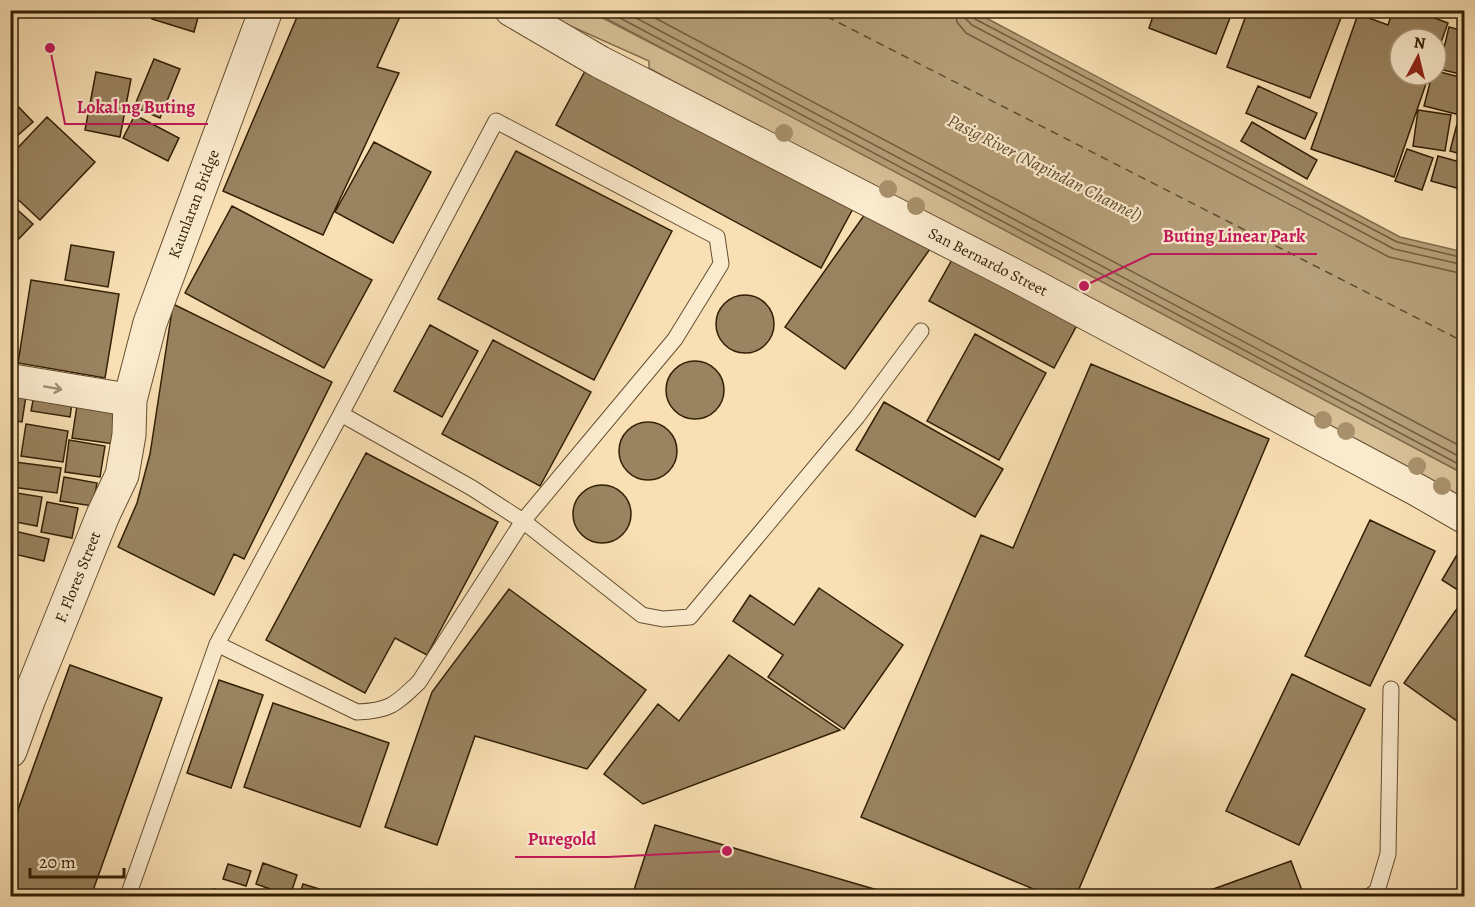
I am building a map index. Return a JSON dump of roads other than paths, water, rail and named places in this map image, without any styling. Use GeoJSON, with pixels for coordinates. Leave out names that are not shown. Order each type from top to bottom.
{"type":"FeatureCollection","features":[{"type":"Feature","properties":{"kind":"street","name":"Kaunlaran Bridge"},"geometry":{"type":"LineString","coordinates":[[130,400],[150,323],[266,10]]}},
{"type":"Feature","properties":{"kind":"street","name":"San Bernardo Street"},"geometry":{"type":"LineString","coordinates":[[511,10],[600,62],[1014,275],[1419,491],[1464,518]]}},
{"type":"Feature","properties":{"kind":"street"},"geometry":{"type":"LineString","coordinates":[[10,380],[130,400]]}},
{"type":"Feature","properties":{"kind":"street","name":"F. Flores Street"},"geometry":{"type":"LineString","coordinates":[[10,751],[19,698],[122,475],[129,435],[130,400]]}},
{"type":"Feature","properties":{"kind":"lane"},"geometry":{"type":"LineString","coordinates":[[128,897],[217,644],[496,121],[717,237],[721,264],[675,339],[523,521],[419,682],[399,702],[379,711],[357,712],[217,644]]}},
{"type":"Feature","properties":{"kind":"lane"},"geometry":{"type":"LineString","coordinates":[[341,414],[472,488],[523,521],[642,615],[663,619],[690,617],[856,417],[921,330]]}},
{"type":"Feature","properties":{"kind":"lane"},"geometry":{"type":"LineString","coordinates":[[1370,897],[1377,891],[1388,854],[1391,688]]}},
{"type":"Feature","properties":{"kind":"water","name":"Pasig River (Napindan Channel)"},"geometry":{"type":"Polygon","coordinates":[[[592,11],[973,11],[1400,237],[1464,252],[1464,474],[592,11]]]}},
{"type":"Feature","properties":{"kind":"place","name":"Lokal ng Buting"},"geometry":{"type":"Point","coordinates":[50,48]}},
{"type":"Feature","properties":{"kind":"place","name":"Buting Linear Park"},"geometry":{"type":"Point","coordinates":[1084,286]}},
{"type":"Feature","properties":{"kind":"place","name":"Puregold"},"geometry":{"type":"Point","coordinates":[727,851]}}]}
